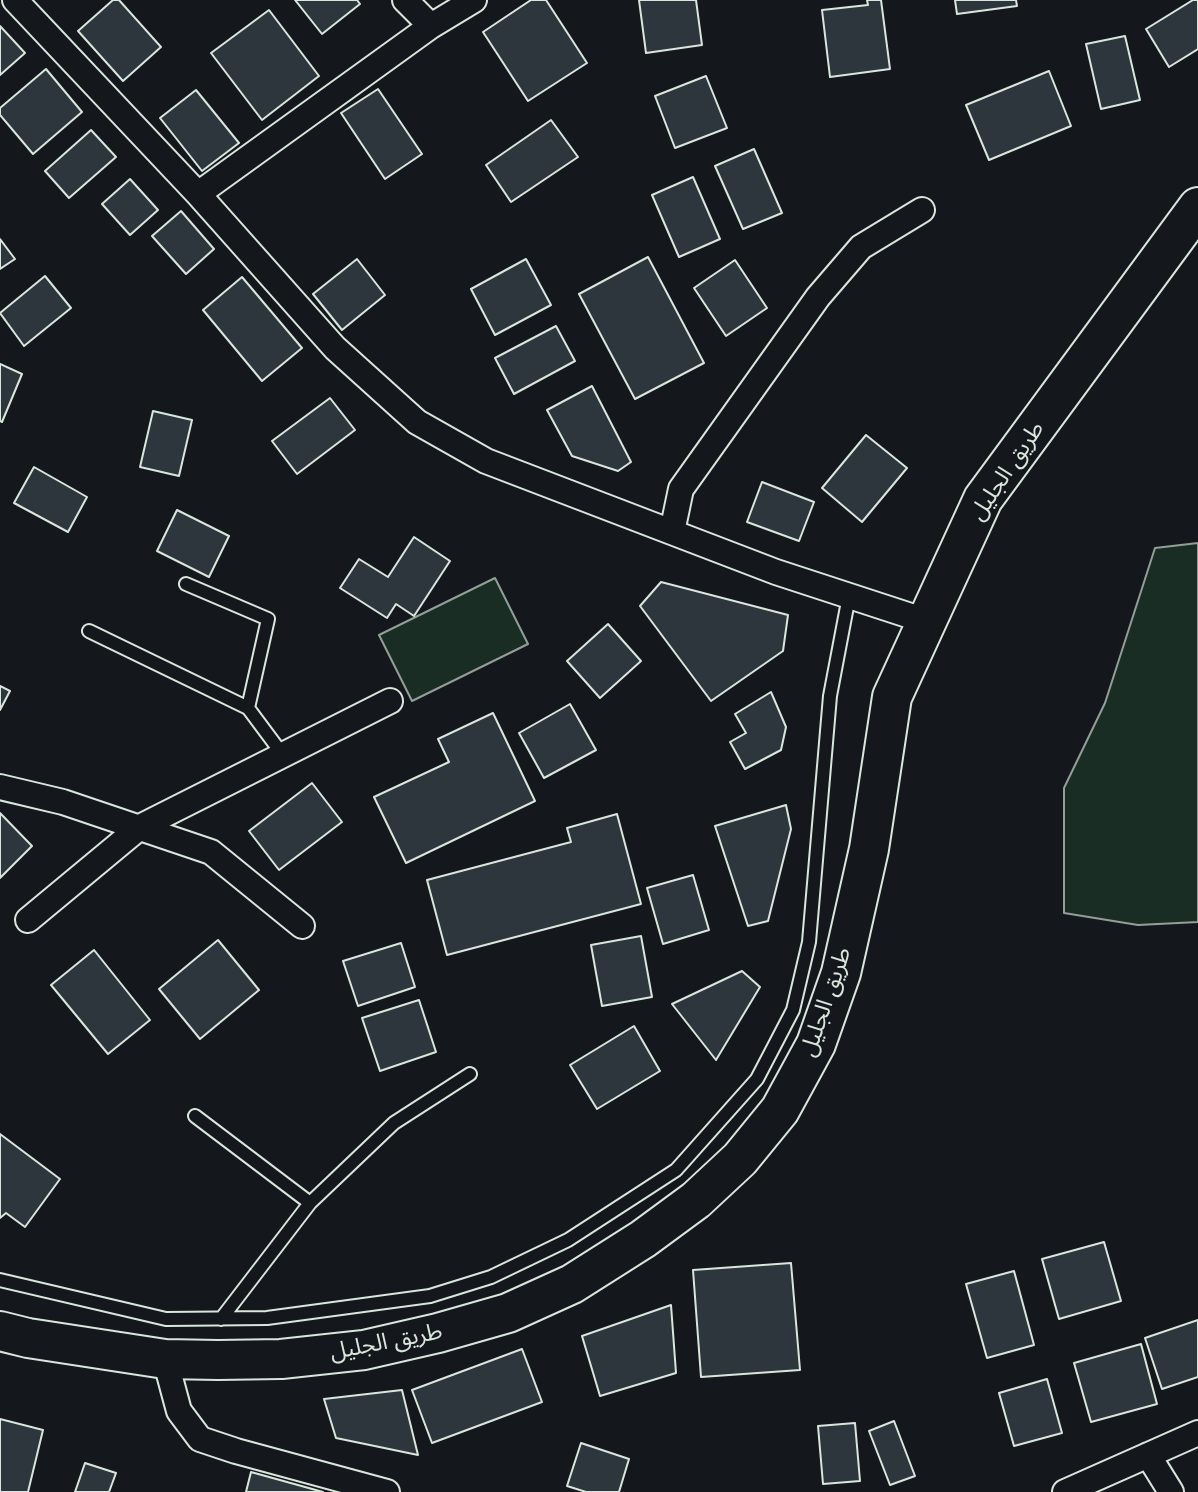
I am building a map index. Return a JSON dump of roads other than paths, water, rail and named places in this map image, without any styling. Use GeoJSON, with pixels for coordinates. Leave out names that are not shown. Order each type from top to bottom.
{"type":"FeatureCollection","features":[{"type":"Feature","properties":{"kind":"main road","name":"طريق الجليل"},"geometry":{"type":"LineString","coordinates":[[0,1331],[28,1338],[165,1359],[281,1359],[364,1350],[438,1333],[508,1313],[572,1284],[643,1240],[696,1200],[740,1159],[780,1110],[810,1055],[841,973],[869,849],[892,697],[983,499],[1198,207]]}},
{"type":"Feature","properties":{"kind":"street"},"geometry":{"type":"LineString","coordinates":[[15,0],[198,194],[335,348],[417,422],[486,461],[776,572],[926,621]]}},
{"type":"Feature","properties":{"kind":"street"},"geometry":{"type":"LineString","coordinates":[[405,0],[431,26]]}},
{"type":"Feature","properties":{"kind":"street"},"geometry":{"type":"LineString","coordinates":[[198,194],[431,26],[474,0]]}},
{"type":"Feature","properties":{"kind":"street"},"geometry":{"type":"LineString","coordinates":[[672,532],[681,489],[818,297],[861,247],[922,210]]}},
{"type":"Feature","properties":{"kind":"street"},"geometry":{"type":"LineString","coordinates":[[28,920],[139,827],[390,701]]}},
{"type":"Feature","properties":{"kind":"street"},"geometry":{"type":"LineString","coordinates":[[0,787],[63,802],[211,852],[302,926]]}},
{"type":"Feature","properties":{"kind":"street"},"geometry":{"type":"LineString","coordinates":[[165,1359],[179,1412],[201,1438],[236,1451],[387,1492]]}},
{"type":"Feature","properties":{"kind":"street"},"geometry":{"type":"LineString","coordinates":[[1065,1492],[1198,1433]]}},
{"type":"Feature","properties":{"kind":"street"},"geometry":{"type":"LineString","coordinates":[[1148,1455],[1171,1492]]}},
{"type":"Feature","properties":{"kind":"lane"},"geometry":{"type":"LineString","coordinates":[[186,584],[268,620],[248,708]]}},
{"type":"Feature","properties":{"kind":"lane"},"geometry":{"type":"LineString","coordinates":[[0,1280],[166,1319],[267,1318],[430,1296],[491,1277],[568,1240],[676,1170],[757,1079],[793,1010],[808,942],[830,696],[849,596]]}},
{"type":"Feature","properties":{"kind":"lane"},"geometry":{"type":"LineString","coordinates":[[89,631],[248,708],[283,755]]}},
{"type":"Feature","properties":{"kind":"lane"},"geometry":{"type":"LineString","coordinates":[[221,1319],[310,1203],[394,1123],[470,1074]]}},
{"type":"Feature","properties":{"kind":"lane"},"geometry":{"type":"LineString","coordinates":[[195,1116],[310,1203]]}}]}
